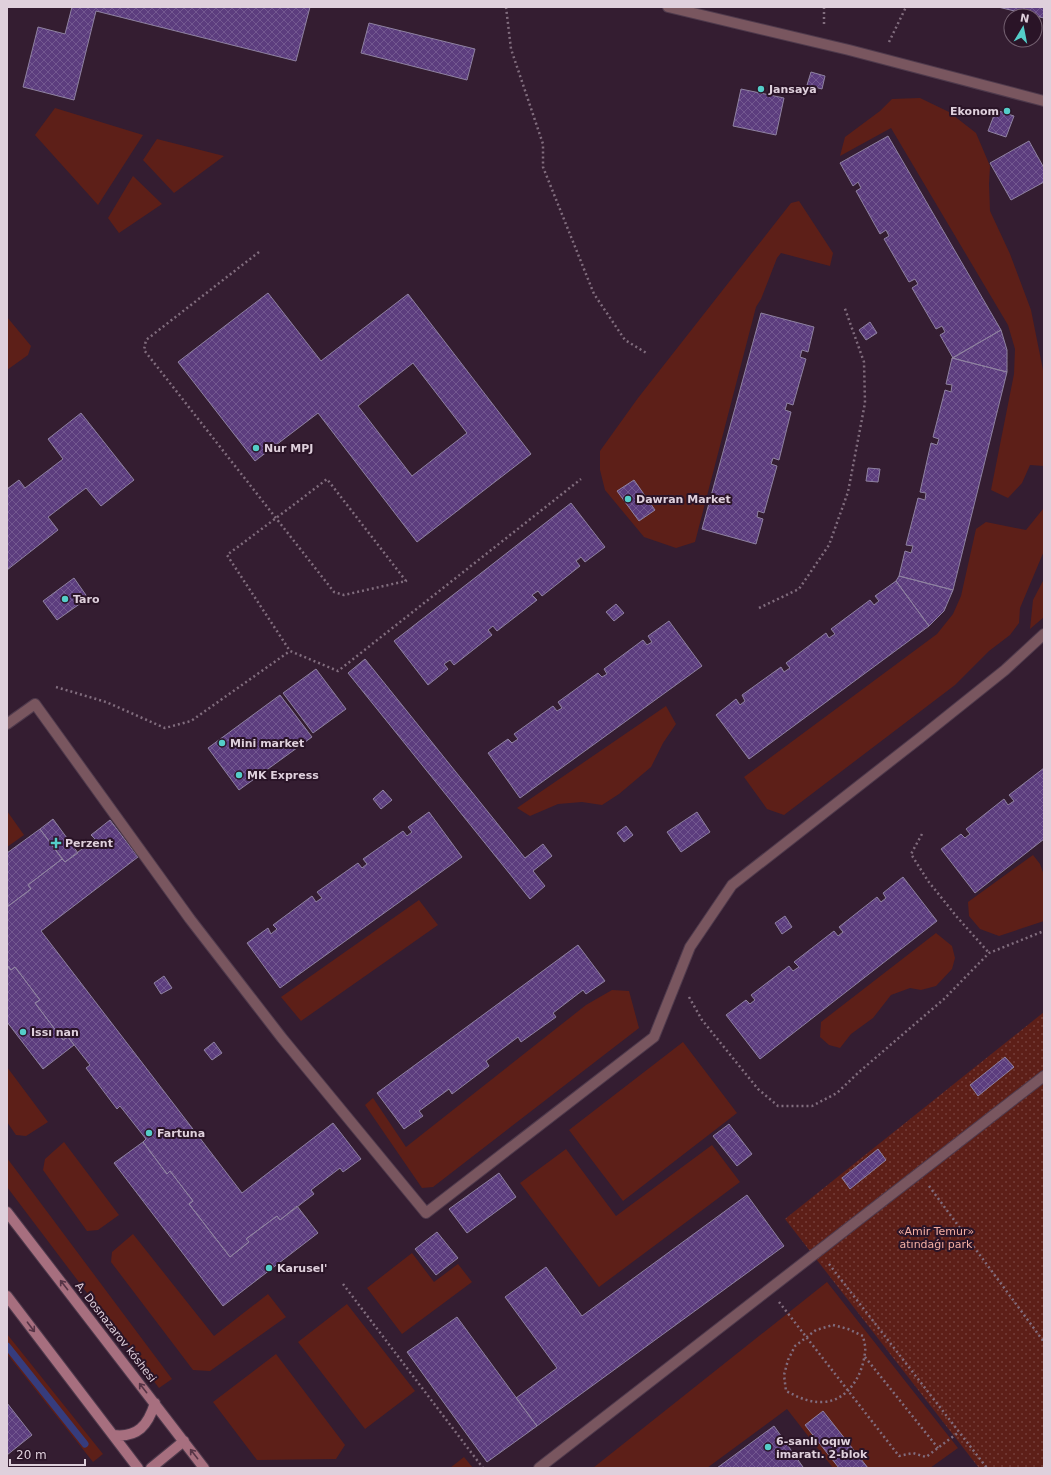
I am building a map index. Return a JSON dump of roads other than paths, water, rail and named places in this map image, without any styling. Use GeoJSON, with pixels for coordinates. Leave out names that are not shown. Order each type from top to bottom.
{"type":"FeatureCollection","features":[{"type":"Feature","properties":{"kind":"main road","name":"A. Dosnazarov kóshesi"},"geometry":{"type":"LineString","coordinates":[[7,1212],[204,1468]]}},
{"type":"Feature","properties":{"kind":"main road"},"geometry":{"type":"LineString","coordinates":[[7,1296],[138,1468]]}},
{"type":"Feature","properties":{"kind":"main road"},"geometry":{"type":"LineString","coordinates":[[113,1435],[124,1436],[136,1432],[145,1424],[155,1403]]}},
{"type":"Feature","properties":{"kind":"main road"},"geometry":{"type":"LineString","coordinates":[[151,1468],[184,1441]]}},
{"type":"Feature","properties":{"kind":"street"},"geometry":{"type":"LineString","coordinates":[[668,7],[880,58],[1044,101]]}},
{"type":"Feature","properties":{"kind":"street"},"geometry":{"type":"LineString","coordinates":[[7,724],[35,704],[194,924],[282,1038],[426,1213],[654,1037],[690,947],[732,885],[1005,670],[1044,634]]}},
{"type":"Feature","properties":{"kind":"street"},"geometry":{"type":"LineString","coordinates":[[539,1468],[1044,1076]]}},
{"type":"Feature","properties":{"kind":"waterway"},"geometry":{"type":"LineString","coordinates":[[7,1346],[85,1444]]}},
{"type":"Feature","properties":{"kind":"place","name":"Jansaya"},"geometry":{"type":"Point","coordinates":[761,89]}},
{"type":"Feature","properties":{"kind":"place","name":"Ekonom"},"geometry":{"type":"Point","coordinates":[1007,111]}},
{"type":"Feature","properties":{"kind":"place","name":"Nur MPJ"},"geometry":{"type":"Point","coordinates":[256,448]}},
{"type":"Feature","properties":{"kind":"place","name":"Dawran Market"},"geometry":{"type":"Point","coordinates":[628,499]}},
{"type":"Feature","properties":{"kind":"place","name":"Taro"},"geometry":{"type":"Point","coordinates":[65,599]}},
{"type":"Feature","properties":{"kind":"place","name":"Mini market"},"geometry":{"type":"Point","coordinates":[222,743]}},
{"type":"Feature","properties":{"kind":"place","name":"MK Express"},"geometry":{"type":"Point","coordinates":[239,775]}},
{"type":"Feature","properties":{"kind":"place","name":"Perzent"},"geometry":{"type":"Point","coordinates":[56,843]}},
{"type":"Feature","properties":{"kind":"place","name":"Issı nan"},"geometry":{"type":"Point","coordinates":[23,1032]}},
{"type":"Feature","properties":{"kind":"place","name":"Fartuna"},"geometry":{"type":"Point","coordinates":[149,1133]}},
{"type":"Feature","properties":{"kind":"place","name":"Karusel'"},"geometry":{"type":"Point","coordinates":[269,1268]}},
{"type":"Feature","properties":{"kind":"place","name":"6-sanlı oqıw imaratı. 2-blok"},"geometry":{"type":"Point","coordinates":[768,1447]}},
{"type":"Feature","properties":{"kind":"park label","name":"«Amir Temur» atındaǵı park"},"geometry":{"type":"Point","coordinates":[936,1237]}}]}
